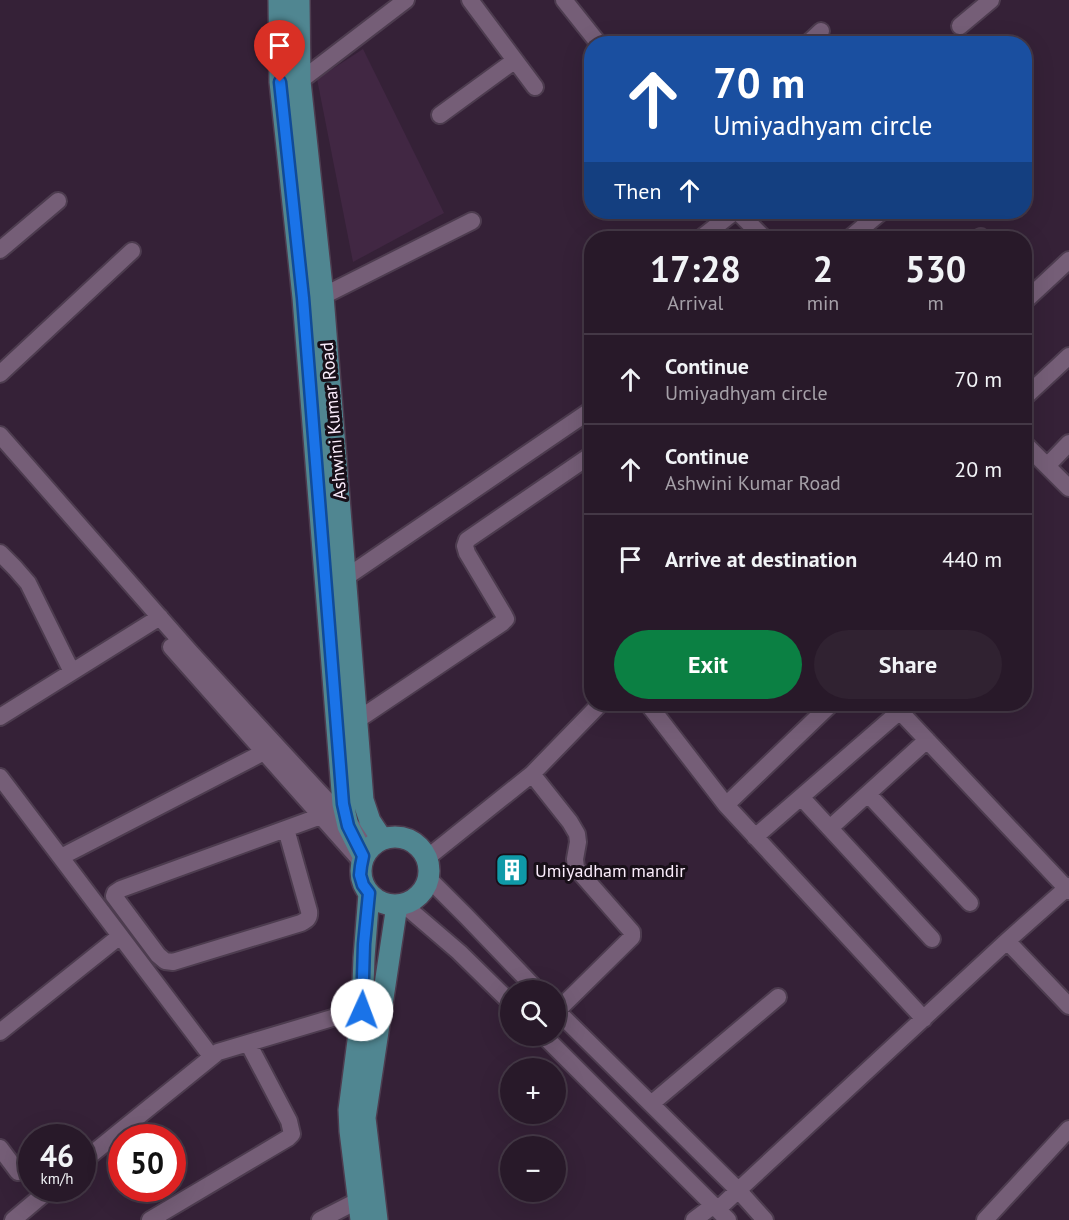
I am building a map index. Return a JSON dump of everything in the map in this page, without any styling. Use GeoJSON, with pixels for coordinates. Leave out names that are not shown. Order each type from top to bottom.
{"type":"FeatureCollection","features":[{"type":"Feature","properties":{"kind":"main road","name":"Ashwini Kumar Road"},"geometry":{"type":"LineString","coordinates":[[279,0],[280,82],[303,298],[342,792],[347,822],[370,851]]}},
{"type":"Feature","properties":{"kind":"main road","name":"Ashwini Kumar Road"},"geometry":{"type":"LineString","coordinates":[[299,0],[300,81],[323,296],[356,720],[363,800],[370,820],[370,851]]}},
{"type":"Feature","properties":{"kind":"main road"},"geometry":{"type":"LineString","coordinates":[[393,836],[403,837],[422,849],[427,868],[425,887],[419,895],[400,904],[384,903],[369,893],[360,875],[370,851],[393,836]]}},
{"type":"Feature","properties":{"kind":"main road"},"geometry":{"type":"LineString","coordinates":[[369,893],[365,939],[372,1008],[365,1118],[377,1220]]}},
{"type":"Feature","properties":{"kind":"main road"},"geometry":{"type":"LineString","coordinates":[[360,1210],[349,1110],[372,1008],[400,904]]}},
{"type":"Feature","properties":{"kind":"street"},"geometry":{"type":"LineString","coordinates":[[300,81],[406,0]]}},
{"type":"Feature","properties":{"kind":"street"},"geometry":{"type":"LineString","coordinates":[[470,0],[535,87]]}},
{"type":"Feature","properties":{"kind":"street"},"geometry":{"type":"LineString","coordinates":[[564,0],[592,36]]}},
{"type":"Feature","properties":{"kind":"street"},"geometry":{"type":"LineString","coordinates":[[960,26],[991,0]]}},
{"type":"Feature","properties":{"kind":"street"},"geometry":{"type":"LineString","coordinates":[[816,36],[820,32]]}},
{"type":"Feature","properties":{"kind":"street"},"geometry":{"type":"LineString","coordinates":[[440,115],[514,61]]}},
{"type":"Feature","properties":{"kind":"street"},"geometry":{"type":"LineString","coordinates":[[0,250],[58,201]]}},
{"type":"Feature","properties":{"kind":"street"},"geometry":{"type":"LineString","coordinates":[[710,231],[727,219]]}},
{"type":"Feature","properties":{"kind":"street"},"geometry":{"type":"LineString","coordinates":[[744,219],[756,231]]}},
{"type":"Feature","properties":{"kind":"street"},"geometry":{"type":"LineString","coordinates":[[323,296],[472,221]]}},
{"type":"Feature","properties":{"kind":"street"},"geometry":{"type":"LineString","coordinates":[[0,374],[132,251]]}},
{"type":"Feature","properties":{"kind":"street"},"geometry":{"type":"LineString","coordinates":[[1032,295],[1069,260]]}},
{"type":"Feature","properties":{"kind":"street"},"geometry":{"type":"LineString","coordinates":[[1032,391],[1069,356]]}},
{"type":"Feature","properties":{"kind":"street"},"geometry":{"type":"LineString","coordinates":[[345,578],[584,415]]}},
{"type":"Feature","properties":{"kind":"street"},"geometry":{"type":"LineString","coordinates":[[0,435],[264,752],[321,816],[370,851]]}},
{"type":"Feature","properties":{"kind":"street"},"geometry":{"type":"LineString","coordinates":[[1047,466],[1069,443]]}},
{"type":"Feature","properties":{"kind":"street"},"geometry":{"type":"LineString","coordinates":[[1032,451],[1069,488]]}},
{"type":"Feature","properties":{"kind":"street"},"geometry":{"type":"LineString","coordinates":[[0,452],[155,620],[200,663],[347,822]]}},
{"type":"Feature","properties":{"kind":"street"},"geometry":{"type":"LineString","coordinates":[[356,720],[502,624],[506,619],[467,553],[465,546],[467,540],[584,460]]}},
{"type":"Feature","properties":{"kind":"street"},"geometry":{"type":"LineString","coordinates":[[0,553],[28,583],[72,672]]}},
{"type":"Feature","properties":{"kind":"street"},"geometry":{"type":"LineString","coordinates":[[0,717],[155,620]]}},
{"type":"Feature","properties":{"kind":"street"},"geometry":{"type":"LineString","coordinates":[[527,980],[466,916],[427,868],[532,774],[593,711]]}},
{"type":"Feature","properties":{"kind":"street"},"geometry":{"type":"LineString","coordinates":[[653,711],[726,805],[924,1019]]}},
{"type":"Feature","properties":{"kind":"street"},"geometry":{"type":"LineString","coordinates":[[726,805],[824,711]]}},
{"type":"Feature","properties":{"kind":"street"},"geometry":{"type":"LineString","coordinates":[[755,837],[892,711]]}},
{"type":"Feature","properties":{"kind":"street"},"geometry":{"type":"LineString","coordinates":[[694,1220],[720,1211],[1007,941],[1068,889],[900,711]]}},
{"type":"Feature","properties":{"kind":"street"},"geometry":{"type":"LineString","coordinates":[[830,828],[927,740]]}},
{"type":"Feature","properties":{"kind":"street"},"geometry":{"type":"LineString","coordinates":[[61,857],[264,752]]}},
{"type":"Feature","properties":{"kind":"street"},"geometry":{"type":"LineString","coordinates":[[532,774],[577,834],[576,868],[632,932],[632,937],[566,1000]]}},
{"type":"Feature","properties":{"kind":"street"},"geometry":{"type":"LineString","coordinates":[[0,777],[211,1056]]}},
{"type":"Feature","properties":{"kind":"street"},"geometry":{"type":"LineString","coordinates":[[868,794],[970,903]]}},
{"type":"Feature","properties":{"kind":"street"},"geometry":{"type":"LineString","coordinates":[[801,797],[932,939]]}},
{"type":"Feature","properties":{"kind":"street"},"geometry":{"type":"LineString","coordinates":[[286,829],[309,910],[310,915],[307,920],[172,962],[158,955],[114,896],[121,889],[321,816]]}},
{"type":"Feature","properties":{"kind":"street"},"geometry":{"type":"LineString","coordinates":[[400,904],[459,952],[500,992]]}},
{"type":"Feature","properties":{"kind":"street"},"geometry":{"type":"LineString","coordinates":[[0,1032],[120,936]]}},
{"type":"Feature","properties":{"kind":"street"},"geometry":{"type":"LineString","coordinates":[[1007,941],[1069,1006]]}},
{"type":"Feature","properties":{"kind":"street"},"geometry":{"type":"LineString","coordinates":[[651,1104],[778,997]]}},
{"type":"Feature","properties":{"kind":"street"},"geometry":{"type":"LineString","coordinates":[[96,1150],[218,1052],[372,1008]]}},
{"type":"Feature","properties":{"kind":"street"},"geometry":{"type":"LineString","coordinates":[[566,1020],[739,1191],[765,1220]]}},
{"type":"Feature","properties":{"kind":"street"},"geometry":{"type":"LineString","coordinates":[[150,1220],[292,1134],[289,1121],[248,1042]]}},
{"type":"Feature","properties":{"kind":"street"},"geometry":{"type":"LineString","coordinates":[[554,1046],[720,1211]]}},
{"type":"Feature","properties":{"kind":"street"},"geometry":{"type":"LineString","coordinates":[[985,1220],[1069,1129]]}},
{"type":"Feature","properties":{"kind":"street"},"geometry":{"type":"LineString","coordinates":[[0,1148],[18,1172]]}},
{"type":"Feature","properties":{"kind":"street"},"geometry":{"type":"LineString","coordinates":[[15,1219],[35,1202]]}},
{"type":"Feature","properties":{"kind":"street"},"geometry":{"type":"LineString","coordinates":[[320,1220],[360,1210]]}},
{"type":"Feature","properties":{"kind":"shaded area"},"geometry":{"type":"Polygon","coordinates":[[[363,49],[444,213],[353,262],[317,79],[363,49]]]}},
{"type":"Feature","properties":{"kind":"place","name":"Umiyadham mandir"},"geometry":{"type":"Point","coordinates":[512,870]}},
{"type":"Feature","properties":{"kind":"route"},"geometry":{"type":"LineString","coordinates":[[280,82],[303,298],[343,804],[348,826],[363,856],[360,875],[369,893],[364,944],[362,1010]]}}]}
